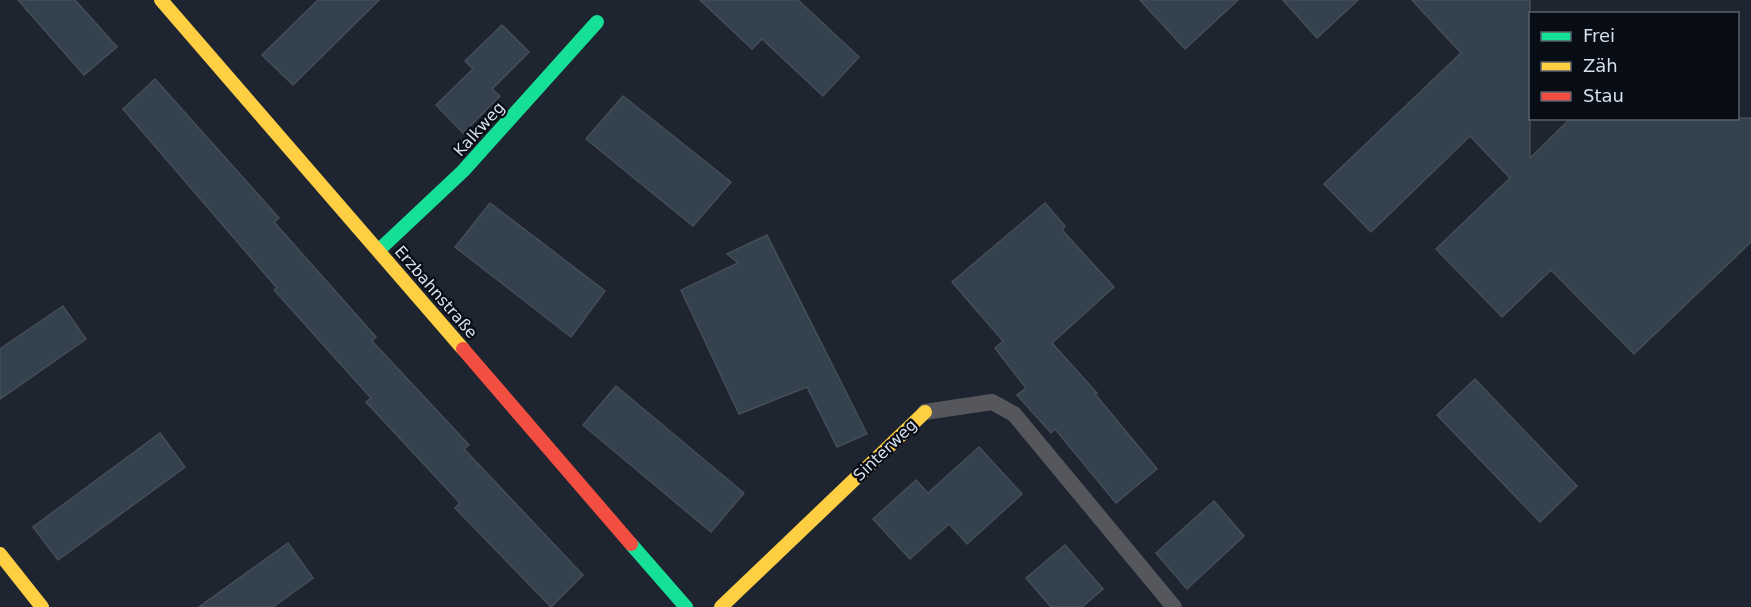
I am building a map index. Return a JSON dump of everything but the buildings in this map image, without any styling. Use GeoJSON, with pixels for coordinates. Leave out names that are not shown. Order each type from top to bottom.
{"type":"FeatureCollection","features":[{"type":"Feature","properties":{"kind":"street","name":"Erzbahnstraße"},"geometry":{"type":"LineString","coordinates":[[161,0],[686,607]]}},
{"type":"Feature","properties":{"kind":"street","name":"Kalkweg"},"geometry":{"type":"LineString","coordinates":[[379,250],[463,171],[597,22]]}},
{"type":"Feature","properties":{"kind":"street","name":"Sinterweg"},"geometry":{"type":"LineString","coordinates":[[721,607],[924,412]]}},
{"type":"Feature","properties":{"kind":"street"},"geometry":{"type":"LineString","coordinates":[[0,554],[42,607]]}},
{"type":"Feature","properties":{"kind":"lane","name":"Sinterweg"},"geometry":{"type":"LineString","coordinates":[[924,412],[992,402],[1014,414],[1174,607]]}},
{"type":"Feature","properties":{"kind":"traffic: fast"},"geometry":{"type":"LineString","coordinates":[[379,250],[463,171],[597,22]]}},
{"type":"Feature","properties":{"kind":"traffic: fast"},"geometry":{"type":"LineString","coordinates":[[631,544],[686,607]]}},
{"type":"Feature","properties":{"kind":"traffic: slow"},"geometry":{"type":"LineString","coordinates":[[161,0],[463,349]]}},
{"type":"Feature","properties":{"kind":"traffic: slow"},"geometry":{"type":"LineString","coordinates":[[721,607],[925,412]]}},
{"type":"Feature","properties":{"kind":"traffic: slow"},"geometry":{"type":"LineString","coordinates":[[0,554],[42,607]]}},
{"type":"Feature","properties":{"kind":"traffic: jam"},"geometry":{"type":"LineString","coordinates":[[463,349],[631,544]]}}]}
